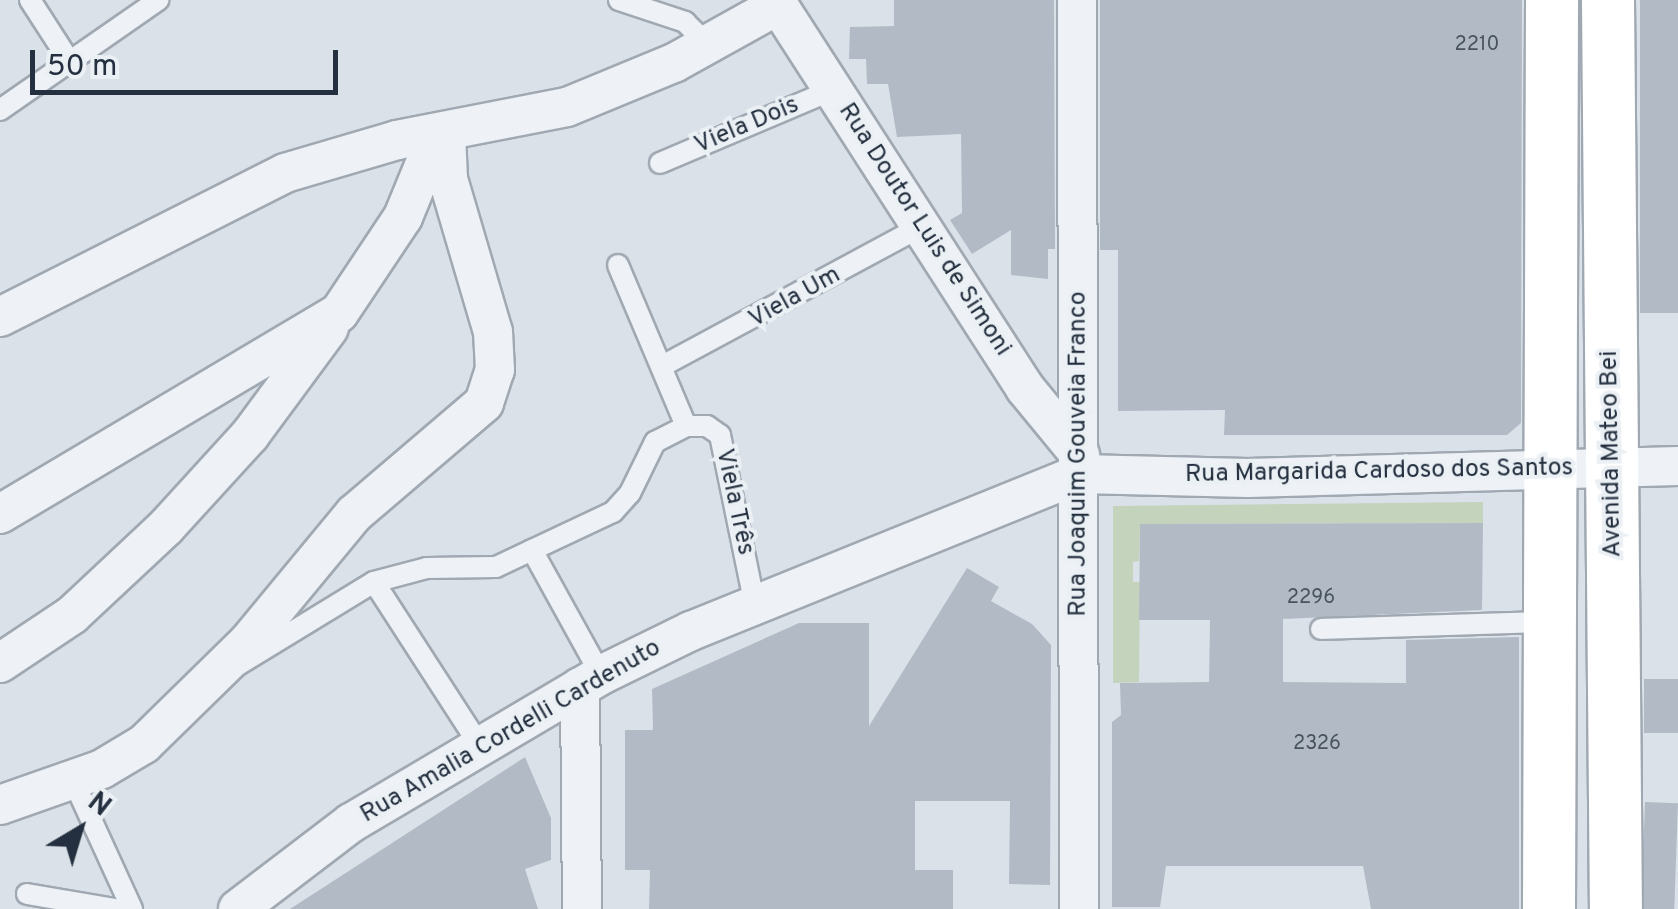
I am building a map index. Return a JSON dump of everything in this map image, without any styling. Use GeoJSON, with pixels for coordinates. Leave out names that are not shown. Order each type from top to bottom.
{"type":"FeatureCollection","features":[{"type":"Feature","properties":{"kind":"main road"},"geometry":{"type":"LineString","coordinates":[[1549,909],[1552,0]]}},
{"type":"Feature","properties":{"kind":"main road","name":"Avenida Mateo Bei"},"geometry":{"type":"LineString","coordinates":[[1608,0],[1616,909]]}},
{"type":"Feature","properties":{"kind":"street","name":"Rua Joaquim Gouveia Franco"},"geometry":{"type":"LineString","coordinates":[[1077,0],[1079,909]]}},
{"type":"Feature","properties":{"kind":"street"},"geometry":{"type":"LineString","coordinates":[[0,317],[84,269],[285,173],[441,133],[567,107],[708,46],[777,2]]}},
{"type":"Feature","properties":{"kind":"street","name":"Rua Doutor Luis de Simoni"},"geometry":{"type":"LineString","coordinates":[[777,2],[924,225],[1025,388],[1080,465]]}},
{"type":"Feature","properties":{"kind":"street"},"geometry":{"type":"LineString","coordinates":[[0,662],[72,615],[166,528],[250,434],[339,314],[403,216],[441,133]]}},
{"type":"Feature","properties":{"kind":"street"},"geometry":{"type":"LineString","coordinates":[[0,805],[74,780],[144,744],[222,672],[354,514],[488,396],[495,370],[494,332],[448,179],[441,133]]}},
{"type":"Feature","properties":{"kind":"street"},"geometry":{"type":"LineString","coordinates":[[0,514],[339,314]]}},
{"type":"Feature","properties":{"kind":"street","name":"Rua Margarida Cardoso dos Santos"},"geometry":{"type":"LineString","coordinates":[[1080,465],[1248,478],[1678,466]]}},
{"type":"Feature","properties":{"kind":"street","name":"Rua Amalia Cordelli Cardenuto"},"geometry":{"type":"LineString","coordinates":[[238,909],[351,823],[591,681],[1080,465]]}},
{"type":"Feature","properties":{"kind":"street"},"geometry":{"type":"LineString","coordinates":[[582,909],[591,681]]}},
{"type":"Feature","properties":{"kind":"lane"},"geometry":{"type":"LineString","coordinates":[[30,0],[70,62]]}},
{"type":"Feature","properties":{"kind":"lane"},"geometry":{"type":"LineString","coordinates":[[0,110],[158,0]]}},
{"type":"Feature","properties":{"kind":"lane"},"geometry":{"type":"LineString","coordinates":[[618,0],[684,22],[708,46]]}},
{"type":"Feature","properties":{"kind":"lane","name":"Viela Dois"},"geometry":{"type":"LineString","coordinates":[[660,163],[834,89]]}},
{"type":"Feature","properties":{"kind":"lane","name":"Viela Um"},"geometry":{"type":"LineString","coordinates":[[664,364],[924,225]]}},
{"type":"Feature","properties":{"kind":"lane","name":"Viela Três"},"geometry":{"type":"LineString","coordinates":[[618,265],[664,364],[686,426]]}},
{"type":"Feature","properties":{"kind":"lane","name":"Viela Três"},"geometry":{"type":"LineString","coordinates":[[532,550],[613,512],[630,492],[655,442],[686,426],[707,426],[720,436],[755,606]]}},
{"type":"Feature","properties":{"kind":"lane"},"geometry":{"type":"LineString","coordinates":[[222,672],[276,648],[374,582],[427,568],[496,568],[532,550],[591,681]]}},
{"type":"Feature","properties":{"kind":"lane"},"geometry":{"type":"LineString","coordinates":[[374,582],[480,746]]}},
{"type":"Feature","properties":{"kind":"lane"},"geometry":{"type":"LineString","coordinates":[[1322,629],[1551,622]]}},
{"type":"Feature","properties":{"kind":"lane"},"geometry":{"type":"LineString","coordinates":[[74,780],[132,909]]}},
{"type":"Feature","properties":{"kind":"lane"},"geometry":{"type":"LineString","coordinates":[[27,894],[114,909]]}},
{"type":"Feature","properties":{"kind":"green space"},"geometry":{"type":"Polygon","coordinates":[[[1483,502],[1483,523],[1140,524],[1139,561],[1133,562],[1133,582],[1140,582],[1139,682],[1113,683],[1113,506],[1483,502]]]}},
{"type":"Feature","properties":{"kind":"building"},"geometry":{"type":"Polygon","coordinates":[[[894,0],[1054,0],[1055,249],[1048,249],[1048,279],[1011,275],[1011,230],[972,254],[950,220],[962,213],[961,134],[897,137],[888,84],[867,84],[866,59],[849,59],[850,27],[894,26],[894,0]]]}},
{"type":"Feature","properties":{"kind":"building"},"geometry":{"type":"Polygon","coordinates":[[[1100,0],[1522,0],[1521,423],[1507,435],[1224,435],[1225,410],[1118,411],[1118,250],[1100,250],[1100,0]]]}},
{"type":"Feature","properties":{"kind":"building"},"geometry":{"type":"Polygon","coordinates":[[[1640,0],[1678,0],[1678,313],[1640,313],[1640,0]]]}},
{"type":"Feature","properties":{"kind":"building"},"geometry":{"type":"Polygon","coordinates":[[[1483,523],[1482,610],[1283,619],[1283,682],[1406,683],[1406,640],[1519,637],[1519,909],[1371,909],[1363,866],[1166,866],[1160,907],[1112,907],[1112,722],[1121,715],[1120,683],[1209,682],[1210,620],[1139,620],[1140,524],[1483,523]]]}},
{"type":"Feature","properties":{"kind":"building"},"geometry":{"type":"Polygon","coordinates":[[[967,568],[999,587],[991,601],[1032,624],[1051,645],[1050,885],[1009,884],[1010,801],[915,801],[915,870],[953,870],[953,909],[649,909],[650,870],[625,870],[625,730],[653,730],[652,689],[799,623],[869,623],[869,726],[967,568]]]}},
{"type":"Feature","properties":{"kind":"building"},"geometry":{"type":"Polygon","coordinates":[[[1644,679],[1678,679],[1678,733],[1644,733],[1644,679]]]}},
{"type":"Feature","properties":{"kind":"building"},"geometry":{"type":"Polygon","coordinates":[[[525,757],[551,818],[551,860],[525,869],[538,909],[290,909],[525,757]]]}},
{"type":"Feature","properties":{"kind":"building"},"geometry":{"type":"Polygon","coordinates":[[[1645,802],[1678,803],[1674,909],[1641,909],[1645,802]]]}}]}
